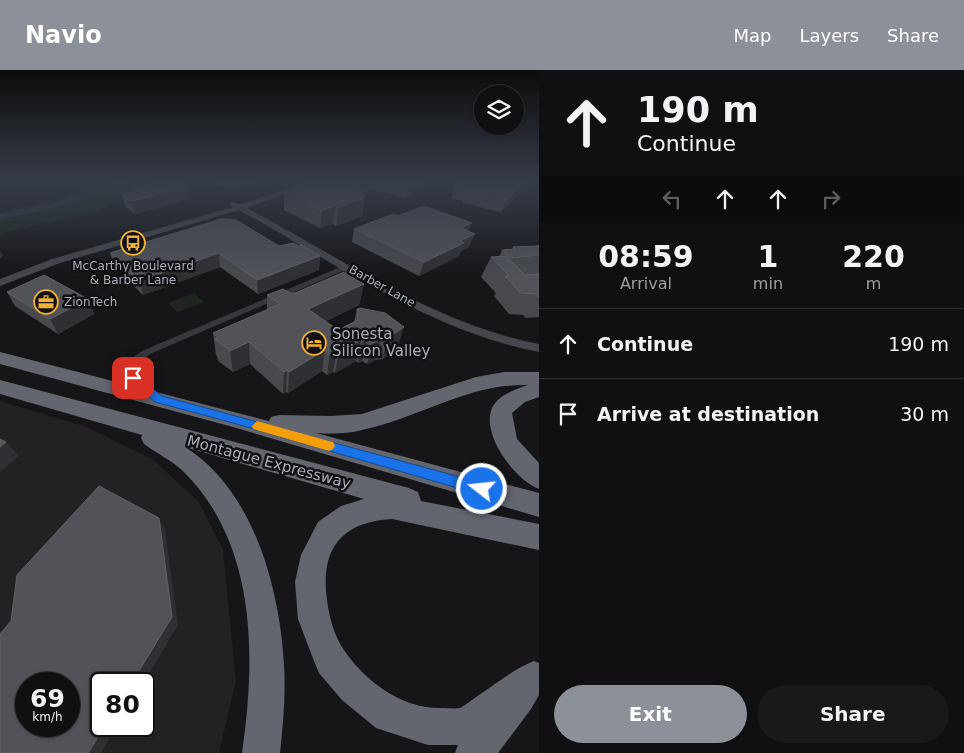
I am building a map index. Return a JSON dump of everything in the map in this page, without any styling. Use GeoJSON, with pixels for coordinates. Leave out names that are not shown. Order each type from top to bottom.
{"type":"FeatureCollection","features":[{"type":"Feature","properties":{"kind":"highway","name":"Montague Expressway"},"geometry":{"type":"LineString","coordinates":[[0,358],[233,419],[539,505]]}},
{"type":"Feature","properties":{"kind":"highway"},"geometry":{"type":"LineString","coordinates":[[233,419],[304,424],[361,422],[474,384],[495,380],[539,379]]}},
{"type":"Feature","properties":{"kind":"highway","name":"Montague Expressway"},"geometry":{"type":"LineString","coordinates":[[0,386],[80,410],[539,536]]}},
{"type":"Feature","properties":{"kind":"highway"},"geometry":{"type":"LineString","coordinates":[[539,390],[525,392],[511,399],[501,411],[501,420],[504,440],[517,459],[539,478]]}},
{"type":"Feature","properties":{"kind":"highway"},"geometry":{"type":"LineString","coordinates":[[80,410],[139,432],[167,445],[193,465],[217,491],[237,523],[252,562],[263,613],[268,676],[261,753]]}},
{"type":"Feature","properties":{"kind":"highway"},"geometry":{"type":"LineString","coordinates":[[536,675],[465,726],[428,727],[389,715],[354,688],[331,661],[314,619],[310,582],[315,555],[328,531],[350,515],[374,508],[392,507],[539,536]]}},
{"type":"Feature","properties":{"kind":"highway"},"geometry":{"type":"LineString","coordinates":[[474,753],[536,675]]}},
{"type":"Feature","properties":{"kind":"main road"},"geometry":{"type":"LineString","coordinates":[[0,283],[59,260],[219,213]]}},
{"type":"Feature","properties":{"kind":"main road"},"geometry":{"type":"LineString","coordinates":[[214,215],[232,213]]}},
{"type":"Feature","properties":{"kind":"main road"},"geometry":{"type":"LineString","coordinates":[[245,213],[252,214]]}},
{"type":"Feature","properties":{"kind":"street"},"geometry":{"type":"LineString","coordinates":[[0,274],[67,250],[207,213]]}},
{"type":"Feature","properties":{"kind":"street","name":"Barber Lane"},"geometry":{"type":"LineString","coordinates":[[252,214],[458,326],[508,342],[539,348]]}},
{"type":"Feature","properties":{"kind":"street"},"geometry":{"type":"LineString","coordinates":[[159,400],[133,378],[129,369],[134,361],[147,352],[348,267]]}},
{"type":"Feature","properties":{"kind":"shaded area"},"geometry":{"type":"Polygon","coordinates":[[[0,213],[90,213],[90,213],[0,234],[0,213]]]}},
{"type":"Feature","properties":{"kind":"shaded area"},"geometry":{"type":"Polygon","coordinates":[[[194,293],[204,302],[178,312],[168,303],[194,293]]]}},
{"type":"Feature","properties":{"kind":"shaded area"},"geometry":{"type":"Polygon","coordinates":[[[0,401],[87,427],[152,459],[199,502],[223,550],[236,681],[219,753],[0,753],[0,401]]]}},
{"type":"Feature","properties":{"kind":"building"},"geometry":{"type":"Polygon","coordinates":[[[405,213],[443,213],[472,223],[461,228],[475,234],[460,241],[464,243],[424,262],[354,229],[393,214],[397,216],[405,213]]]}},
{"type":"Feature","properties":{"kind":"building"},"geometry":{"type":"Polygon","coordinates":[[[221,219],[236,220],[279,246],[293,243],[299,246],[302,245],[320,256],[257,280],[219,253],[139,281],[110,253],[221,219]]]}},
{"type":"Feature","properties":{"kind":"building"},"geometry":{"type":"Polygon","coordinates":[[[539,246],[539,255],[510,258],[502,250],[515,249],[513,247],[539,246]]]}},
{"type":"Feature","properties":{"kind":"building"},"geometry":{"type":"Polygon","coordinates":[[[506,256],[525,275],[539,274],[539,297],[536,294],[521,293],[505,276],[509,276],[491,257],[506,256]]]}},
{"type":"Feature","properties":{"kind":"building"},"geometry":{"type":"Polygon","coordinates":[[[344,272],[364,284],[308,309],[338,330],[358,320],[357,309],[360,308],[385,313],[404,327],[389,337],[381,338],[373,343],[367,339],[363,342],[361,340],[339,352],[337,350],[330,354],[325,350],[289,372],[287,370],[284,372],[249,342],[230,351],[215,339],[218,338],[213,333],[280,304],[267,295],[283,289],[290,293],[295,293],[344,272]]]}},
{"type":"Feature","properties":{"kind":"building"},"geometry":{"type":"Polygon","coordinates":[[[44,275],[88,299],[50,319],[7,292],[44,275]]]}},
{"type":"Feature","properties":{"kind":"building"},"geometry":{"type":"Polygon","coordinates":[[[0,439],[6,442],[0,447],[0,439]]]}},
{"type":"Feature","properties":{"kind":"building"},"geometry":{"type":"Polygon","coordinates":[[[99,486],[159,518],[172,617],[138,672],[90,672],[90,737],[98,737],[88,753],[0,753],[0,634],[11,621],[17,575],[99,486]]]}},
{"type":"Feature","properties":{"kind":"waterway"},"geometry":{"type":"LineString","coordinates":[[0,217],[18,213]]}},
{"type":"Feature","properties":{"kind":"slow traffic"},"geometry":{"type":"LineString","coordinates":[[257,426],[329,446]]}},
{"type":"Feature","properties":{"kind":"place","name":"McCarthy Boulevard & Barber Lane"},"geometry":{"type":"Point","coordinates":[133,243]}},
{"type":"Feature","properties":{"kind":"place","name":"ZionTech"},"geometry":{"type":"Point","coordinates":[46,302]}},
{"type":"Feature","properties":{"kind":"place","name":"Sonesta Silicon Valley"},"geometry":{"type":"Point","coordinates":[314,343]}},
{"type":"Feature","properties":{"kind":"route"},"geometry":{"type":"LineString","coordinates":[[133,378],[159,400],[482,489]]}}]}
